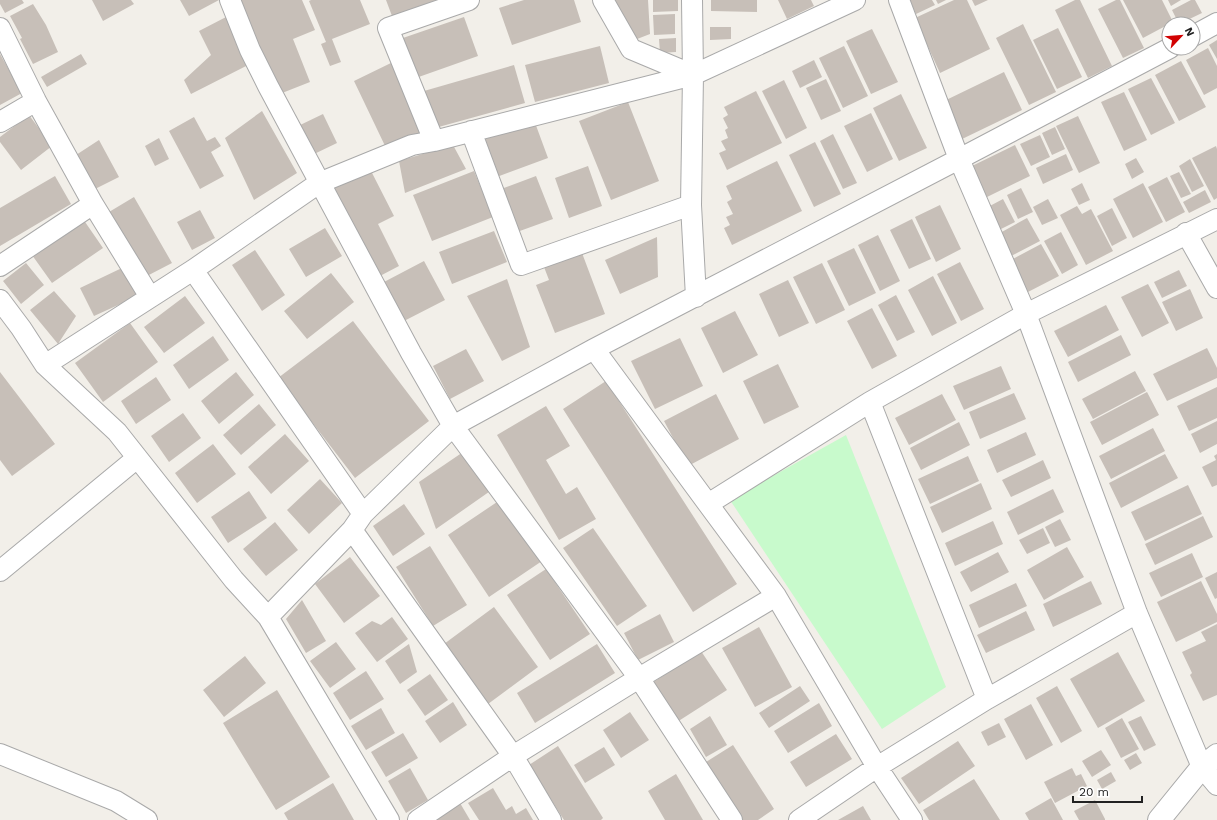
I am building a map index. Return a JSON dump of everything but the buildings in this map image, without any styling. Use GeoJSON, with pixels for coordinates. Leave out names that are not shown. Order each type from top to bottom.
{"type":"FeatureCollection","features":[{"type":"Feature","properties":{"kind":"street"},"geometry":{"type":"LineString","coordinates":[[230,0],[250,50],[268,86],[411,353],[453,426],[639,678],[732,820]]}},
{"type":"Feature","properties":{"kind":"street"},"geometry":{"type":"LineString","coordinates":[[434,141],[388,28],[469,0]]}},
{"type":"Feature","properties":{"kind":"street"},"geometry":{"type":"LineString","coordinates":[[603,0],[632,49],[693,75]]}},
{"type":"Feature","properties":{"kind":"street"},"geometry":{"type":"LineString","coordinates":[[692,0],[693,75],[691,205],[696,297]]}},
{"type":"Feature","properties":{"kind":"street"},"geometry":{"type":"LineString","coordinates":[[45,365],[193,270],[320,183],[412,145],[434,141],[693,75],[855,0]]}},
{"type":"Feature","properties":{"kind":"street"},"geometry":{"type":"LineString","coordinates":[[899,0],[960,159],[1026,314],[1137,613],[1209,761],[1217,785]]}},
{"type":"Feature","properties":{"kind":"street"},"geometry":{"type":"LineString","coordinates":[[1201,32],[1217,23]]}},
{"type":"Feature","properties":{"kind":"street"},"geometry":{"type":"LineString","coordinates":[[0,28],[36,101],[93,204],[150,297]]}},
{"type":"Feature","properties":{"kind":"street"},"geometry":{"type":"LineString","coordinates":[[268,617],[352,530],[363,514],[453,426],[594,349],[1161,53]]}},
{"type":"Feature","properties":{"kind":"street"},"geometry":{"type":"LineString","coordinates":[[0,122],[36,101]]}},
{"type":"Feature","properties":{"kind":"street"},"geometry":{"type":"LineString","coordinates":[[471,131],[521,265],[691,205]]}},
{"type":"Feature","properties":{"kind":"street"},"geometry":{"type":"LineString","coordinates":[[0,266],[93,204]]}},
{"type":"Feature","properties":{"kind":"street"},"geometry":{"type":"LineString","coordinates":[[708,504],[870,402],[1026,314],[1186,233],[1217,219]]}},
{"type":"Feature","properties":{"kind":"street"},"geometry":{"type":"LineString","coordinates":[[1186,233],[1217,288]]}},
{"type":"Feature","properties":{"kind":"street"},"geometry":{"type":"LineString","coordinates":[[193,270],[363,514]]}},
{"type":"Feature","properties":{"kind":"street"},"geometry":{"type":"LineString","coordinates":[[0,300],[21,328],[45,365],[117,432],[234,580],[268,617],[389,820]]}},
{"type":"Feature","properties":{"kind":"street"},"geometry":{"type":"LineString","coordinates":[[594,349],[776,596],[877,767],[912,820]]}},
{"type":"Feature","properties":{"kind":"street"},"geometry":{"type":"LineString","coordinates":[[870,402],[987,699]]}},
{"type":"Feature","properties":{"kind":"street"},"geometry":{"type":"LineString","coordinates":[[0,571],[137,458]]}},
{"type":"Feature","properties":{"kind":"street"},"geometry":{"type":"LineString","coordinates":[[352,530],[513,756],[550,820]]}},
{"type":"Feature","properties":{"kind":"street"},"geometry":{"type":"LineString","coordinates":[[418,820],[513,756],[776,596]]}},
{"type":"Feature","properties":{"kind":"street"},"geometry":{"type":"LineString","coordinates":[[799,820],[877,767],[987,699],[1137,613]]}},
{"type":"Feature","properties":{"kind":"street"},"geometry":{"type":"LineString","coordinates":[[0,754],[116,801],[147,820]]}},
{"type":"Feature","properties":{"kind":"street"},"geometry":{"type":"LineString","coordinates":[[1159,820],[1209,761]]}},
{"type":"Feature","properties":{"kind":"green space"},"geometry":{"type":"Polygon","coordinates":[[[846,435],[946,687],[882,729],[730,500],[846,435]]]}}]}
